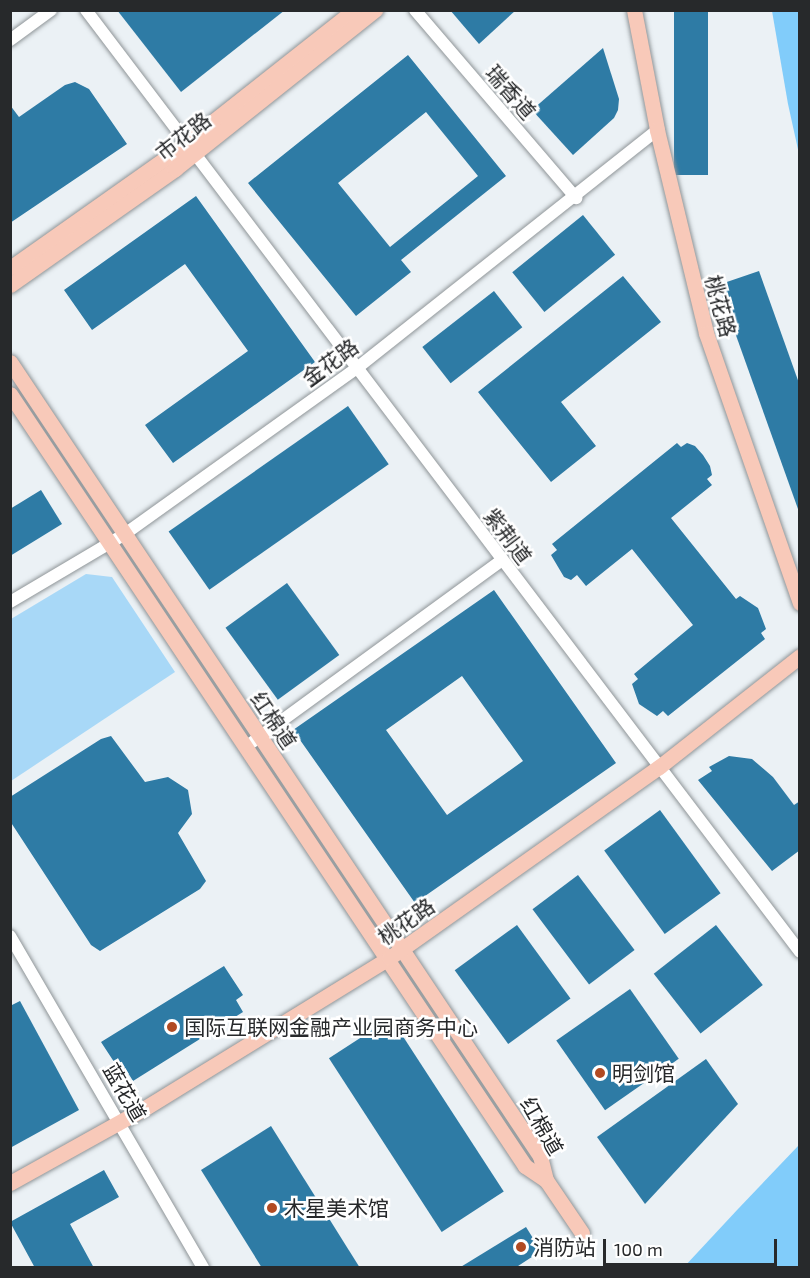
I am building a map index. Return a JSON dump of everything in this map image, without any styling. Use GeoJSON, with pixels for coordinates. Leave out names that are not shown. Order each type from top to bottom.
{"type":"FeatureCollection","features":[{"type":"Feature","properties":{"kind":"main road","name":"市花路"},"geometry":{"type":"LineString","coordinates":[[10,268],[190,148],[354,10]]}},
{"type":"Feature","properties":{"kind":"main road","name":"市花路"},"geometry":{"type":"LineString","coordinates":[[10,285],[375,10]]}},
{"type":"Feature","properties":{"kind":"main road","name":"桃花路"},"geometry":{"type":"LineString","coordinates":[[634,10],[657,130],[723,391],[800,603]]}},
{"type":"Feature","properties":{"kind":"main road","name":"红棉道"},"geometry":{"type":"LineString","coordinates":[[10,362],[247,746],[525,1166],[546,1180]]}},
{"type":"Feature","properties":{"kind":"main road","name":"红棉道"},"geometry":{"type":"LineString","coordinates":[[10,394],[118,538],[261,738],[540,1156],[546,1180]]}},
{"type":"Feature","properties":{"kind":"main road","name":"桃花路"},"geometry":{"type":"LineString","coordinates":[[10,1183],[120,1123],[402,950],[659,767],[800,656]]}},
{"type":"Feature","properties":{"kind":"main road"},"geometry":{"type":"LineString","coordinates":[[546,1180],[582,1233]]}},
{"type":"Feature","properties":{"kind":"street"},"geometry":{"type":"LineString","coordinates":[[10,40],[51,10]]}},
{"type":"Feature","properties":{"kind":"street","name":"紫荆道"},"geometry":{"type":"LineString","coordinates":[[86,10],[800,952]]}},
{"type":"Feature","properties":{"kind":"street","name":"瑞香道"},"geometry":{"type":"LineString","coordinates":[[416,10],[576,198]]}},
{"type":"Feature","properties":{"kind":"street","name":"金花路"},"geometry":{"type":"LineString","coordinates":[[10,602],[118,538],[357,368],[576,198],[657,130]]}},
{"type":"Feature","properties":{"kind":"street"},"geometry":{"type":"LineString","coordinates":[[247,746],[502,560]]}},
{"type":"Feature","properties":{"kind":"street","name":"蓝花道"},"geometry":{"type":"LineString","coordinates":[[10,936],[203,1268]]}},
{"type":"Feature","properties":{"kind":"shaded area"},"geometry":{"type":"Polygon","coordinates":[[[772,11],[799,11],[799,154],[788,104],[772,11]]]}},
{"type":"Feature","properties":{"kind":"shaded area"},"geometry":{"type":"Polygon","coordinates":[[[86,574],[112,577],[175,672],[11,781],[11,619],[86,574]]]}},
{"type":"Feature","properties":{"kind":"shaded area"},"geometry":{"type":"Polygon","coordinates":[[[799,1145],[799,1267],[684,1267],[738,1209],[799,1145]]]}},
{"type":"Feature","properties":{"kind":"building"},"geometry":{"type":"Polygon","coordinates":[[[117,10],[285,10],[181,92],[117,10]]]}},
{"type":"Feature","properties":{"kind":"building"},"geometry":{"type":"Polygon","coordinates":[[[450,10],[516,10],[479,44],[450,10]]]}},
{"type":"Feature","properties":{"kind":"building"},"geometry":{"type":"Polygon","coordinates":[[[674,10],[708,10],[708,175],[674,175],[674,10]]]}},
{"type":"Feature","properties":{"kind":"building"},"geometry":{"type":"Polygon","coordinates":[[[603,48],[619,99],[618,110],[614,118],[573,155],[532,110],[603,48]]]}},
{"type":"Feature","properties":{"kind":"building"},"geometry":{"type":"Polygon","coordinates":[[[408,55],[506,176],[401,260],[411,272],[356,316],[248,183],[408,55]],[[426,112],[338,183],[390,247],[478,176],[426,112]]]}},
{"type":"Feature","properties":{"kind":"building"},"geometry":{"type":"Polygon","coordinates":[[[75,82],[89,89],[127,144],[10,223],[10,105],[19,117],[65,85],[75,82]]]}},
{"type":"Feature","properties":{"kind":"building"},"geometry":{"type":"Polygon","coordinates":[[[196,196],[315,362],[173,463],[145,425],[248,351],[185,264],[92,330],[64,290],[196,196]]]}},
{"type":"Feature","properties":{"kind":"building"},"geometry":{"type":"Polygon","coordinates":[[[583,215],[615,255],[544,312],[512,272],[583,215]]]}},
{"type":"Feature","properties":{"kind":"building"},"geometry":{"type":"Polygon","coordinates":[[[759,271],[800,386],[798,509],[718,285],[759,271]]]}},
{"type":"Feature","properties":{"kind":"building"},"geometry":{"type":"Polygon","coordinates":[[[623,276],[661,322],[561,402],[596,446],[551,482],[478,392],[623,276]]]}},
{"type":"Feature","properties":{"kind":"building"},"geometry":{"type":"Polygon","coordinates":[[[494,291],[522,327],[451,383],[422,347],[494,291]]]}},
{"type":"Feature","properties":{"kind":"building"},"geometry":{"type":"Polygon","coordinates":[[[348,406],[389,464],[209,590],[169,532],[348,406]]]}},
{"type":"Feature","properties":{"kind":"building"},"geometry":{"type":"Polygon","coordinates":[[[677,443],[681,447],[687,443],[695,446],[703,455],[710,466],[712,475],[707,479],[712,485],[671,518],[736,599],[740,596],[758,608],[766,629],[761,633],[765,639],[668,716],[663,711],[657,716],[639,704],[632,684],[638,679],[634,674],[693,625],[632,549],[586,586],[577,575],[571,580],[564,577],[551,555],[557,550],[552,544],[677,443]]]}},
{"type":"Feature","properties":{"kind":"building"},"geometry":{"type":"Polygon","coordinates":[[[41,490],[62,524],[10,556],[10,509],[41,490]]]}},
{"type":"Feature","properties":{"kind":"building"},"geometry":{"type":"Polygon","coordinates":[[[287,583],[339,655],[278,700],[226,628],[287,583]]]}},
{"type":"Feature","properties":{"kind":"building"},"geometry":{"type":"Polygon","coordinates":[[[494,590],[616,763],[415,903],[293,730],[494,590]],[[462,676],[386,730],[447,815],[523,761],[462,676]]]}},
{"type":"Feature","properties":{"kind":"building"},"geometry":{"type":"Polygon","coordinates":[[[111,736],[145,782],[168,777],[188,790],[192,814],[178,833],[206,881],[200,889],[100,951],[91,945],[10,821],[10,797],[101,739],[111,736]]]}},
{"type":"Feature","properties":{"kind":"building"},"geometry":{"type":"Polygon","coordinates":[[[729,756],[752,759],[773,777],[794,805],[800,801],[800,850],[772,871],[698,780],[712,771],[709,767],[729,756]]]}},
{"type":"Feature","properties":{"kind":"building"},"geometry":{"type":"Polygon","coordinates":[[[660,810],[721,893],[665,934],[604,851],[660,810]]]}},
{"type":"Feature","properties":{"kind":"building"},"geometry":{"type":"Polygon","coordinates":[[[578,875],[635,950],[589,984],[532,909],[578,875]]]}},
{"type":"Feature","properties":{"kind":"building"},"geometry":{"type":"Polygon","coordinates":[[[517,925],[570,999],[508,1044],[455,970],[517,925]]]}},
{"type":"Feature","properties":{"kind":"building"},"geometry":{"type":"Polygon","coordinates":[[[716,925],[763,985],[701,1034],[654,974],[716,925]]]}},
{"type":"Feature","properties":{"kind":"building","name":"国际互联网金融产业园商务中心"},"geometry":{"type":"Polygon","coordinates":[[[224,966],[243,995],[236,1000],[243,1012],[133,1081],[125,1068],[120,1071],[101,1042],[224,966]]]}},
{"type":"Feature","properties":{"kind":"building"},"geometry":{"type":"Polygon","coordinates":[[[630,989],[679,1059],[605,1110],[556,1041],[630,989]]]}},
{"type":"Feature","properties":{"kind":"building"},"geometry":{"type":"Polygon","coordinates":[[[20,1001],[79,1110],[10,1148],[10,1006],[20,1001]]]}},
{"type":"Feature","properties":{"kind":"building"},"geometry":{"type":"Polygon","coordinates":[[[391,1018],[504,1192],[442,1232],[329,1058],[391,1018]]]}},
{"type":"Feature","properties":{"kind":"building"},"geometry":{"type":"Polygon","coordinates":[[[706,1059],[738,1104],[645,1204],[597,1137],[706,1059]]]}},
{"type":"Feature","properties":{"kind":"building"},"geometry":{"type":"Polygon","coordinates":[[[271,1126],[360,1268],[262,1268],[201,1170],[271,1126]]]}},
{"type":"Feature","properties":{"kind":"building"},"geometry":{"type":"Polygon","coordinates":[[[104,1170],[119,1197],[70,1224],[94,1268],[35,1268],[10,1222],[104,1170]]]}},
{"type":"Feature","properties":{"kind":"building"},"geometry":{"type":"Polygon","coordinates":[[[526,1227],[541,1251],[515,1268],[459,1268],[526,1227]]]}},
{"type":"Feature","properties":{"kind":"place","name":"国际互联网金融产业园商务中心"},"geometry":{"type":"Point","coordinates":[172,1027]}},
{"type":"Feature","properties":{"kind":"place","name":"明剑馆"},"geometry":{"type":"Point","coordinates":[600,1073]}},
{"type":"Feature","properties":{"kind":"place","name":"木星美术馆"},"geometry":{"type":"Point","coordinates":[272,1208]}},
{"type":"Feature","properties":{"kind":"place","name":"消防站"},"geometry":{"type":"Point","coordinates":[521,1247]}}]}
